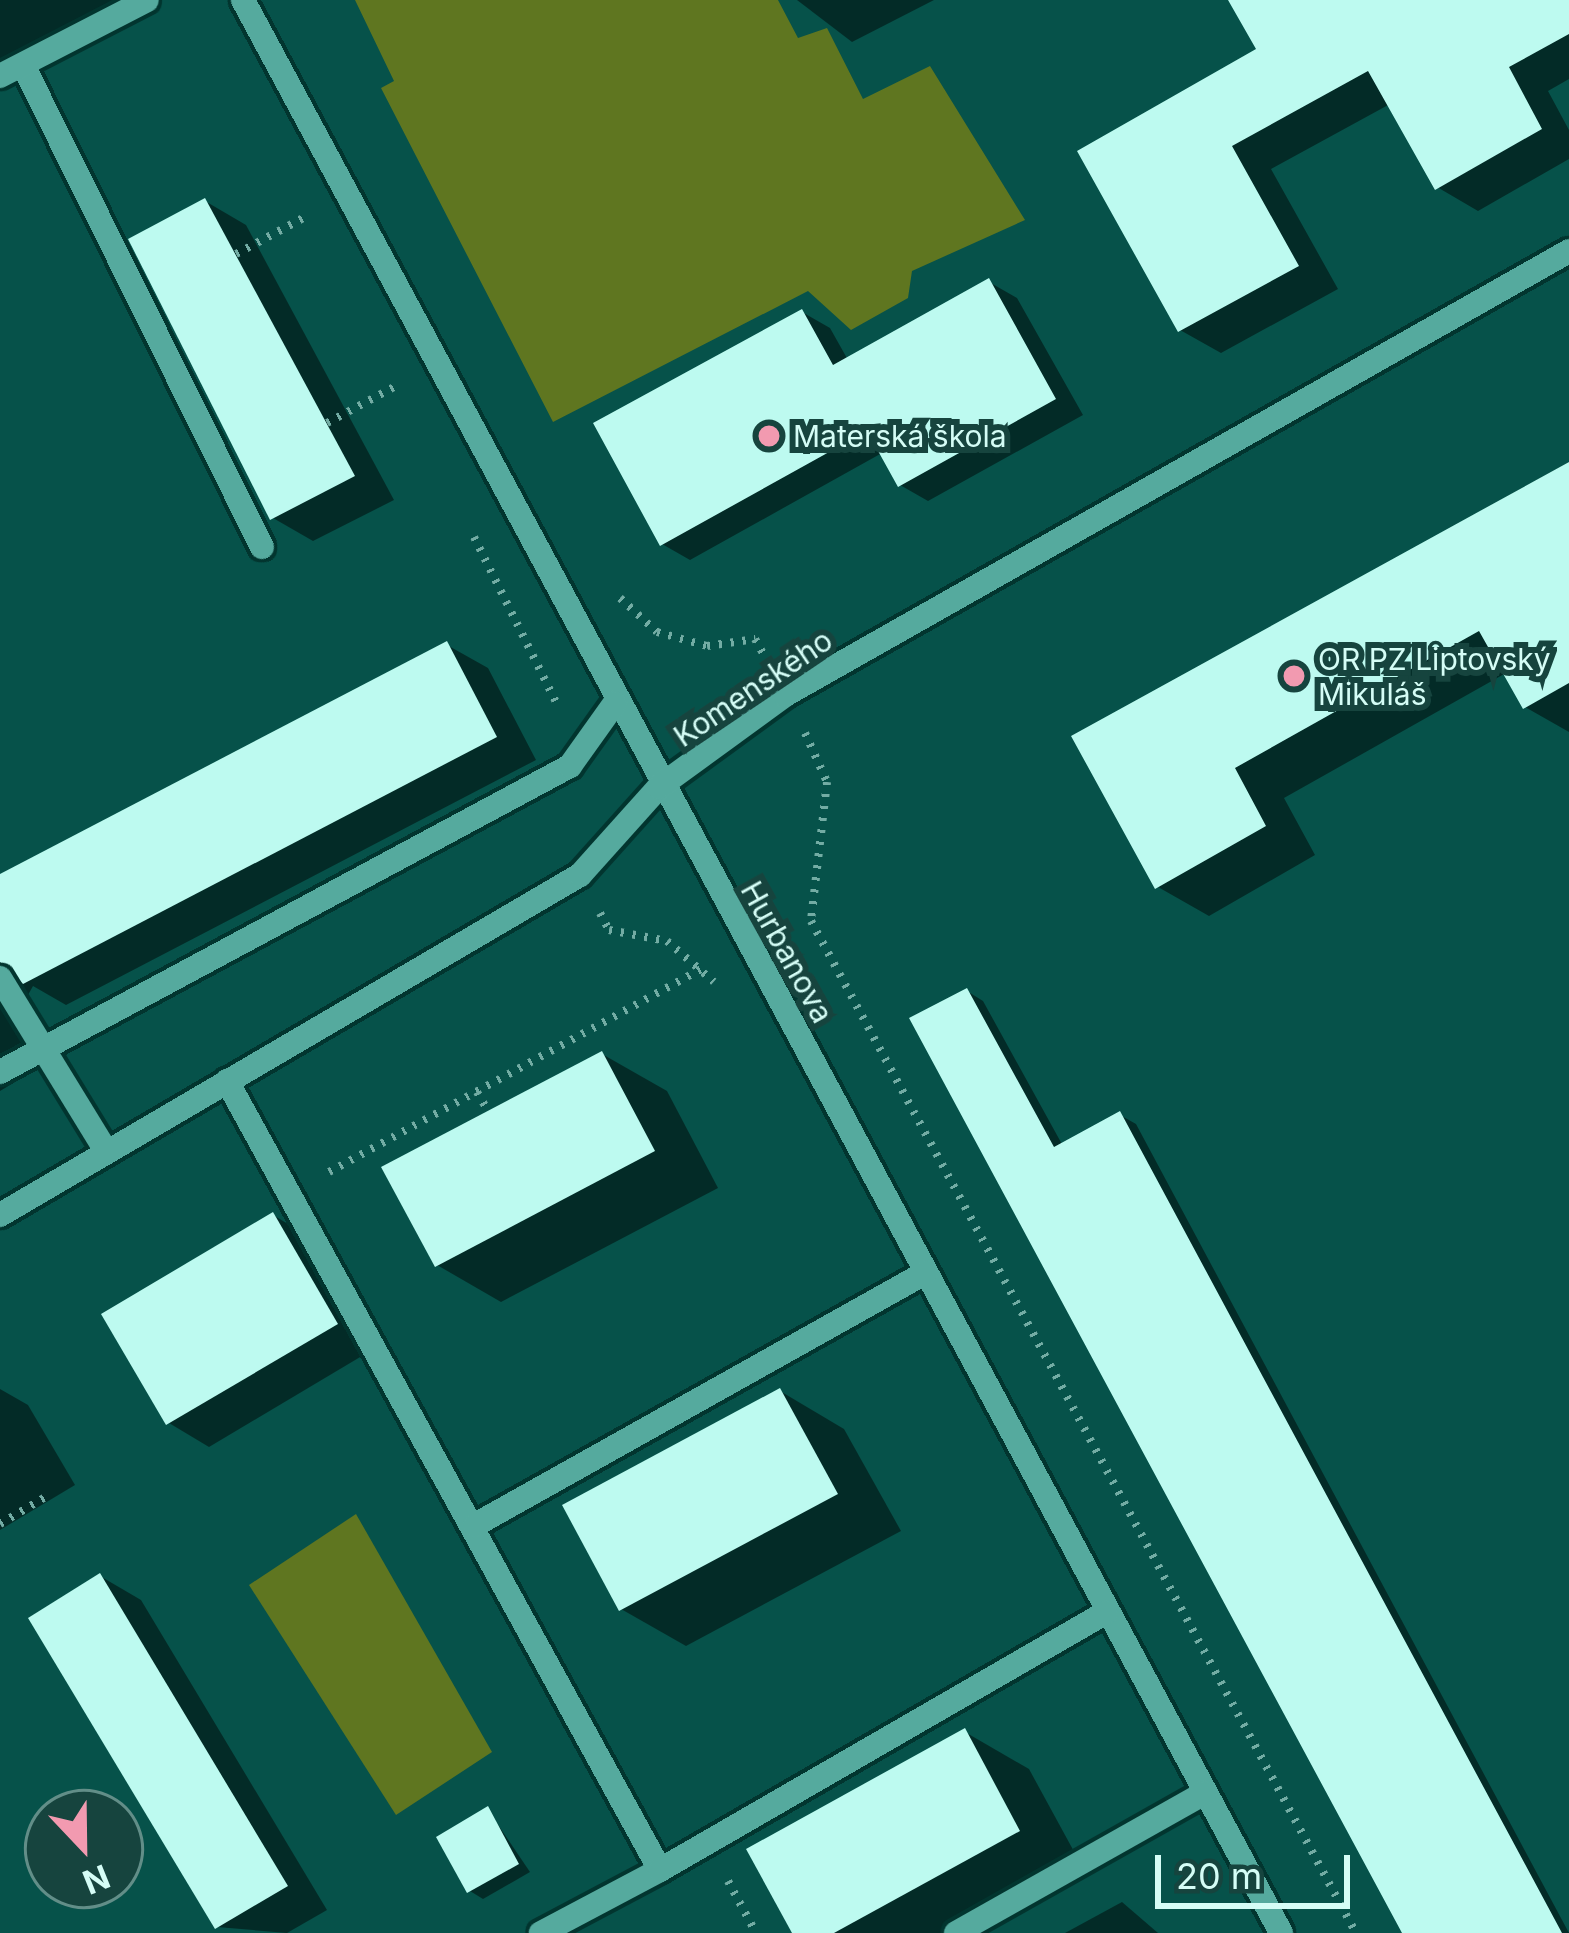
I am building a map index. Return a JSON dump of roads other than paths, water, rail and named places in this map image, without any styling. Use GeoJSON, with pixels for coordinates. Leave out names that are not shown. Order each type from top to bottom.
{"type":"FeatureCollection","features":[{"type":"Feature","properties":{"kind":"street"},"geometry":{"type":"LineString","coordinates":[[0,76],[147,0]]}},
{"type":"Feature","properties":{"kind":"street","name":"Hurbanova"},"geometry":{"type":"LineString","coordinates":[[243,0],[659,787],[1281,1933]]}},
{"type":"Feature","properties":{"kind":"street"},"geometry":{"type":"LineString","coordinates":[[23,64],[262,547]]}},
{"type":"Feature","properties":{"kind":"street","name":"Komenského"},"geometry":{"type":"LineString","coordinates":[[0,1215],[580,875],[659,787],[785,695],[1569,251]]}},
{"type":"Feature","properties":{"kind":"street"},"geometry":{"type":"LineString","coordinates":[[0,1072],[570,766],[615,703]]}},
{"type":"Feature","properties":{"kind":"street"},"geometry":{"type":"LineString","coordinates":[[0,978],[106,1151]]}},
{"type":"Feature","properties":{"kind":"street"},"geometry":{"type":"LineString","coordinates":[[227,1081],[475,1525],[660,1870]]}},
{"type":"Feature","properties":{"kind":"street"},"geometry":{"type":"LineString","coordinates":[[475,1525],[925,1273]]}},
{"type":"Feature","properties":{"kind":"street"},"geometry":{"type":"LineString","coordinates":[[541,1933],[660,1870],[1105,1613]]}},
{"type":"Feature","properties":{"kind":"street"},"geometry":{"type":"LineString","coordinates":[[956,1933],[1204,1793]]}},
{"type":"Feature","properties":{"kind":"place","name":"Materská škola"},"geometry":{"type":"Point","coordinates":[769,436]}},
{"type":"Feature","properties":{"kind":"place","name":"OR PZ Liptovský Mikuláš"},"geometry":{"type":"Point","coordinates":[1294,676]}}]}
